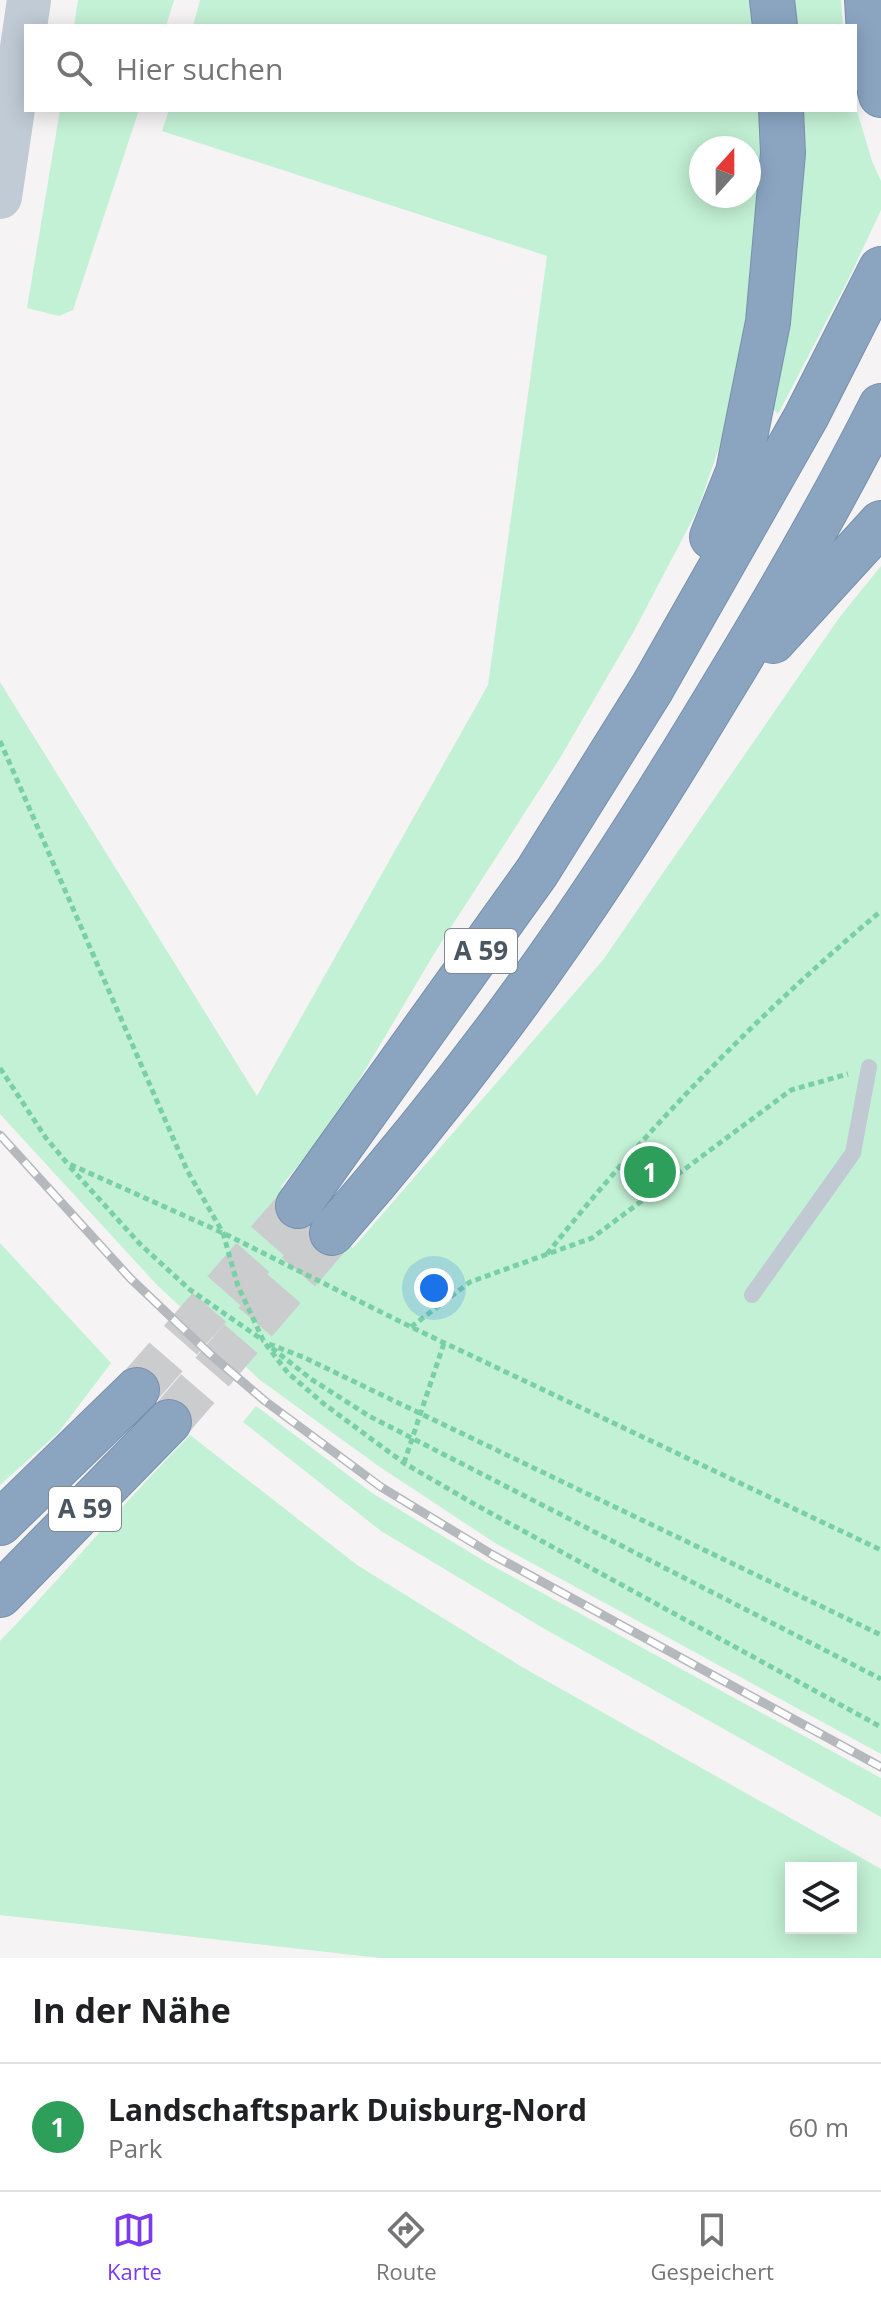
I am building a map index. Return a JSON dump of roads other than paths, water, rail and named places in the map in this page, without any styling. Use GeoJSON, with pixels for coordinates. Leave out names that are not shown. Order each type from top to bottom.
{"type":"FeatureCollection","features":[{"type":"Feature","properties":{"kind":"highway"},"geometry":{"type":"LineString","coordinates":[[772,0],[775,24]]}},
{"type":"Feature","properties":{"kind":"highway"},"geometry":{"type":"LineString","coordinates":[[867,0],[870,51],[881,95]]}},
{"type":"Feature","properties":{"kind":"highway"},"geometry":{"type":"LineString","coordinates":[[652,688],[738,472],[768,322],[783,153],[781,112]]}},
{"type":"Feature","properties":{"kind":"highway","name":"A 59"},"geometry":{"type":"LineString","coordinates":[[298,1206],[537,872],[652,688],[806,417],[881,269]]}},
{"type":"Feature","properties":{"kind":"highway","name":"A 59"},"geometry":{"type":"LineString","coordinates":[[332,1233],[428,1120],[560,943],[647,813],[770,609],[881,406]]}},
{"type":"Feature","properties":{"kind":"highway"},"geometry":{"type":"LineString","coordinates":[[700,724],[881,523]]}},
{"type":"Feature","properties":{"kind":"highway","name":"A 59"},"geometry":{"type":"LineString","coordinates":[[0,1523],[137,1390]]}},
{"type":"Feature","properties":{"kind":"highway","name":"A 59"},"geometry":{"type":"LineString","coordinates":[[0,1595],[169,1422]]}},
{"type":"Feature","properties":{"kind":"street"},"geometry":{"type":"LineString","coordinates":[[25,24],[29,0]]}},
{"type":"Feature","properties":{"kind":"street"},"geometry":{"type":"LineString","coordinates":[[0,197],[24,34]]}},
{"type":"Feature","properties":{"kind":"lane"},"geometry":{"type":"LineString","coordinates":[[752,1295],[853,1153],[869,1067]]}},
{"type":"Feature","properties":{"kind":"tunnel"},"geometry":{"type":"LineString","coordinates":[[137,1390],[298,1206]]}},
{"type":"Feature","properties":{"kind":"tunnel"},"geometry":{"type":"LineString","coordinates":[[169,1422],[332,1233]]}},
{"type":"Feature","properties":{"kind":"railway"},"geometry":{"type":"LineString","coordinates":[[0,1135],[130,1278],[210,1354],[265,1401],[381,1487],[493,1555],[881,1767]]}},
{"type":"Feature","properties":{"kind":"place","name":"Landschaftspark Duisburg-Nord"},"geometry":{"type":"Point","coordinates":[650,1172]}}]}
